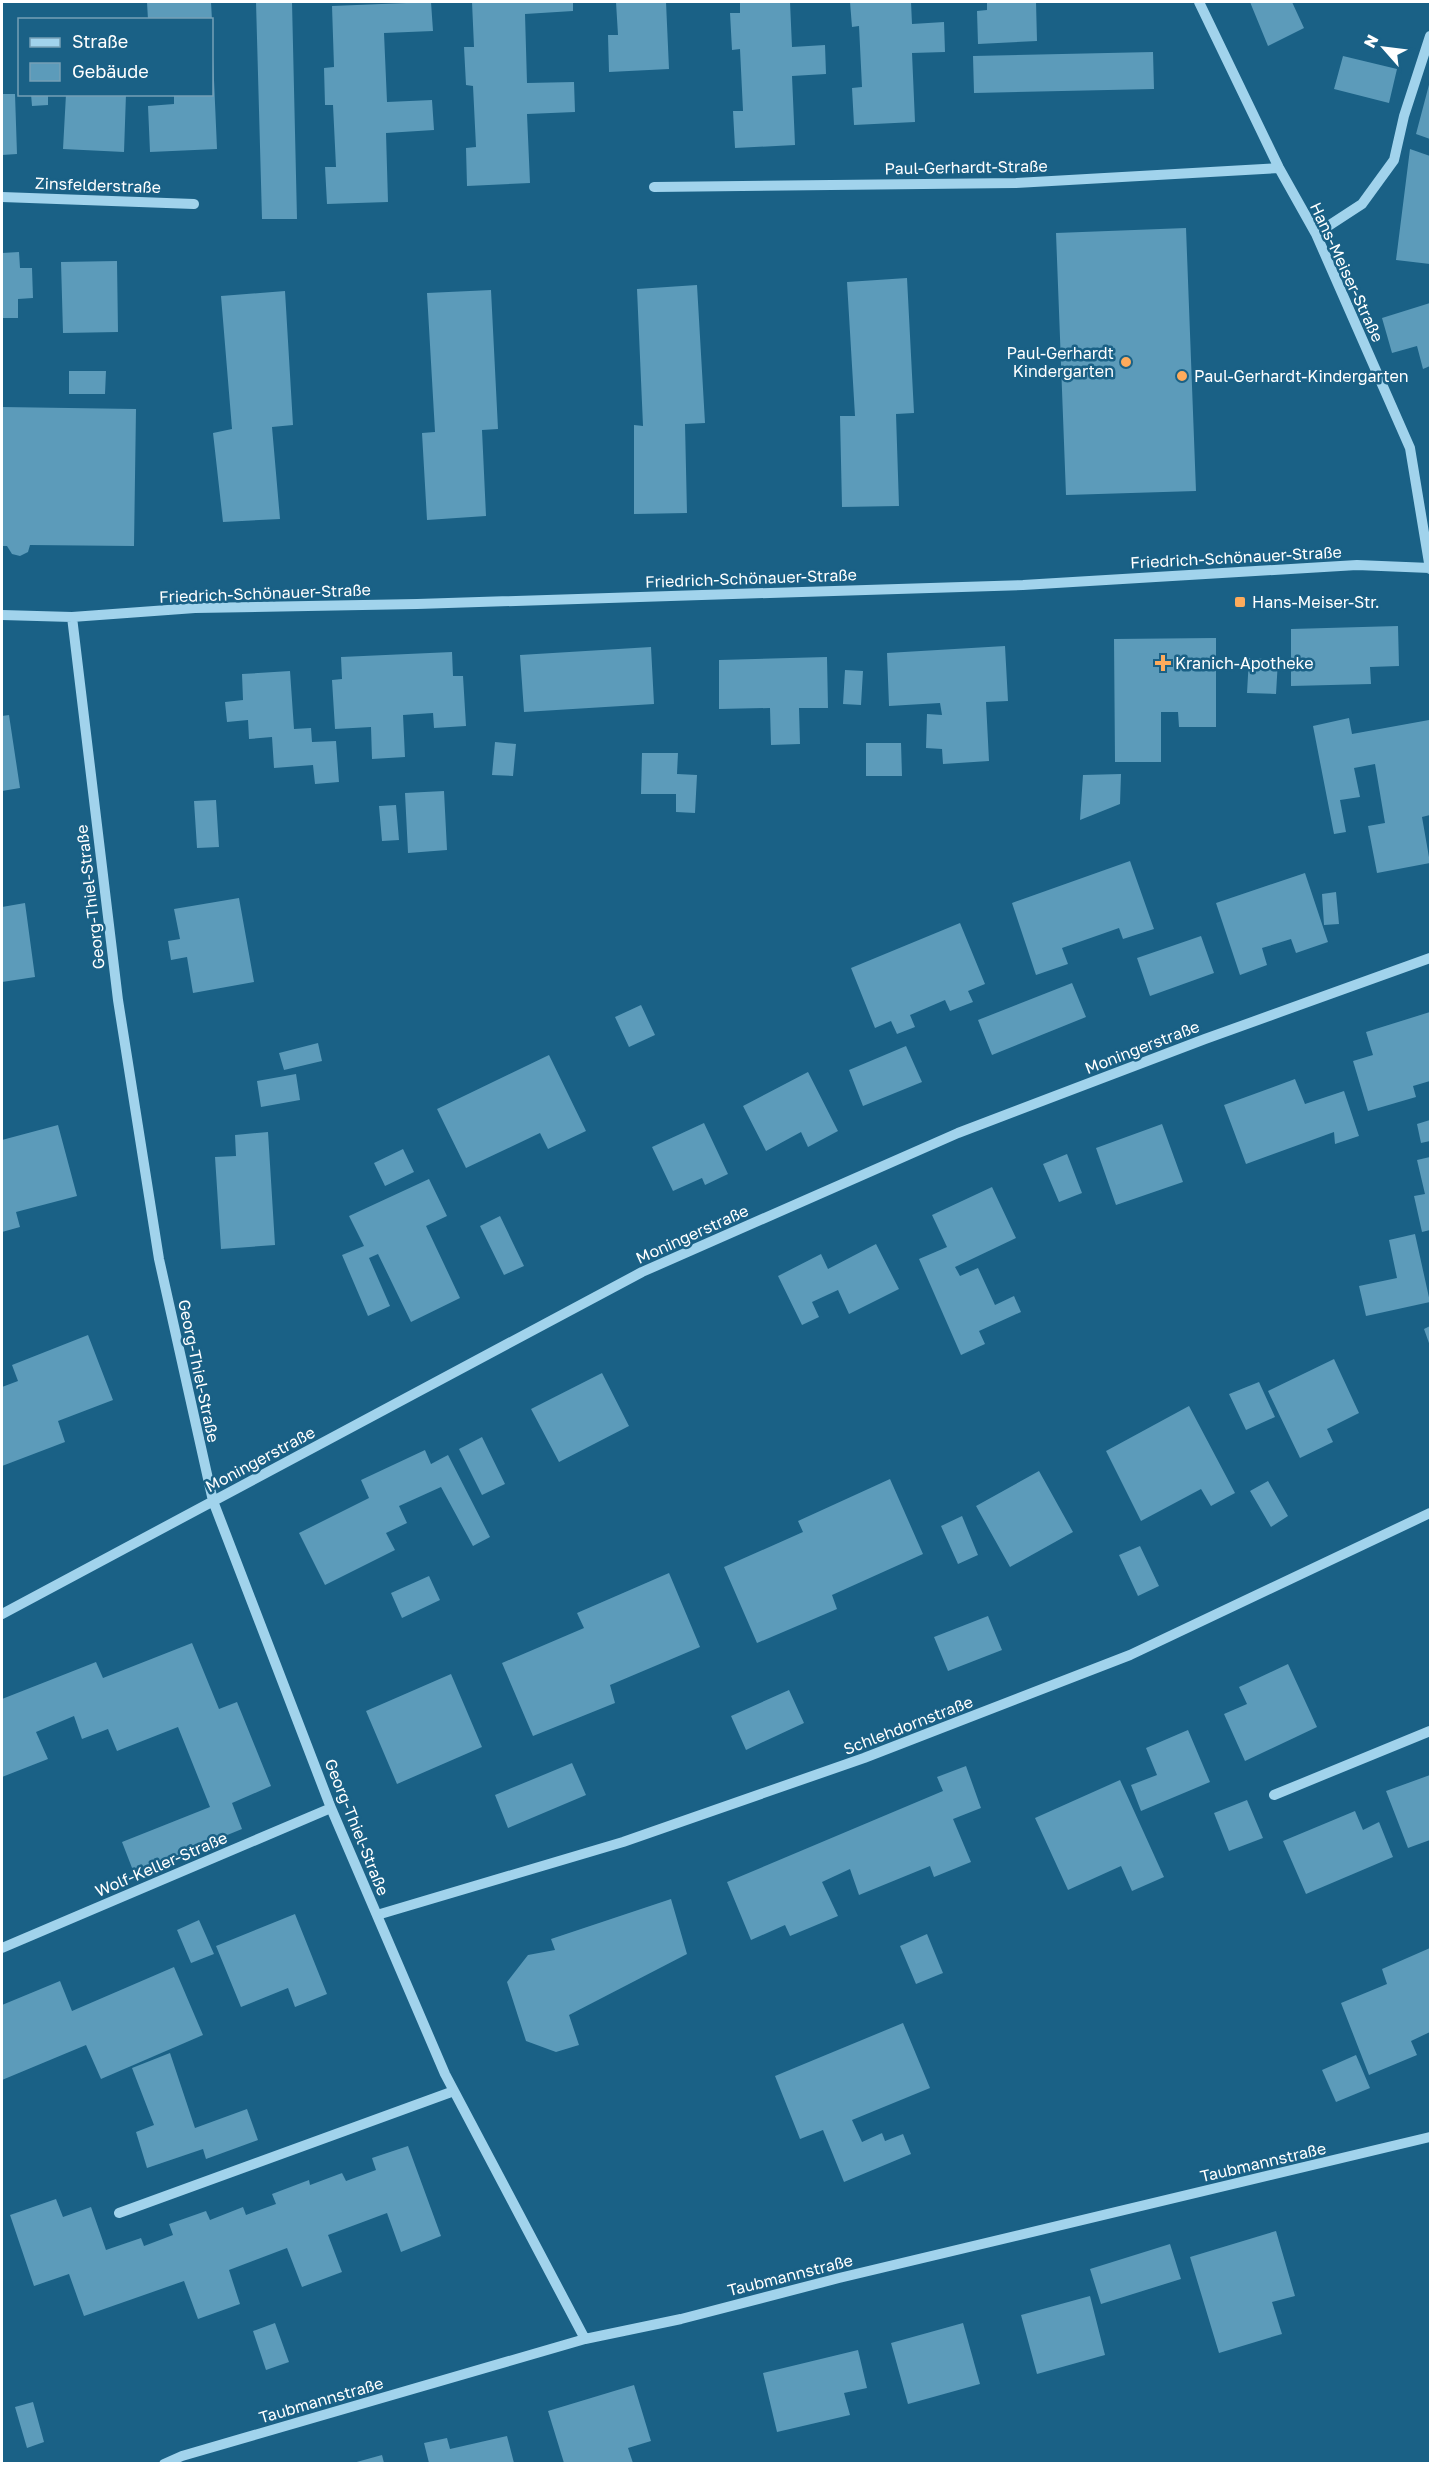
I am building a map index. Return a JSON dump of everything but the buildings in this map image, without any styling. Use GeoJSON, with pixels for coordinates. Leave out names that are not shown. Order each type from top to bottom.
{"type":"FeatureCollection","features":[{"type":"Feature","properties":{"kind":"street","name":"Hans-Meiser-Straße"},"geometry":{"type":"LineString","coordinates":[[1200,2],[1279,168],[1316,234],[1410,448],[1430,568]]}},
{"type":"Feature","properties":{"kind":"street"},"geometry":{"type":"LineString","coordinates":[[1316,234],[1362,204],[1394,160],[1404,116],[1431,36]]}},
{"type":"Feature","properties":{"kind":"street","name":"Paul-Gerhardt-Straße"},"geometry":{"type":"LineString","coordinates":[[654,187],[1016,183],[1279,168]]}},
{"type":"Feature","properties":{"kind":"street","name":"Zinsfelderstraße"},"geometry":{"type":"LineString","coordinates":[[2,197],[194,204]]}},
{"type":"Feature","properties":{"kind":"street","name":"Friedrich-Schönauer-Straße"},"geometry":{"type":"LineString","coordinates":[[2,615],[72,617],[195,608],[1011,585],[1358,565],[1430,568]]}},
{"type":"Feature","properties":{"kind":"street","name":"Georg-Thiel-Straße"},"geometry":{"type":"LineString","coordinates":[[72,617],[120,1012],[159,1259],[213,1501],[332,1808],[454,2091],[585,2339]]}},
{"type":"Feature","properties":{"kind":"street","name":"Moningerstraße"},"geometry":{"type":"LineString","coordinates":[[2,1614],[642,1272],[958,1133],[1205,1039],[1431,958]]}},
{"type":"Feature","properties":{"kind":"street","name":"Schlehdornstraße"},"geometry":{"type":"LineString","coordinates":[[377,1915],[623,1842],[875,1754],[1130,1655],[1431,1513]]}},
{"type":"Feature","properties":{"kind":"street"},"geometry":{"type":"LineString","coordinates":[[1274,1795],[1431,1731]]}},
{"type":"Feature","properties":{"kind":"street","name":"Wolf-Keller-Straße"},"geometry":{"type":"LineString","coordinates":[[2,1948],[332,1808]]}},
{"type":"Feature","properties":{"kind":"street"},"geometry":{"type":"LineString","coordinates":[[119,2213],[454,2091]]}},
{"type":"Feature","properties":{"kind":"street","name":"Taubmannstraße"},"geometry":{"type":"LineString","coordinates":[[164,2463],[585,2339],[681,2319],[839,2278],[1431,2137]]}},
{"type":"Feature","properties":{"kind":"place","name":"Paul-Gerhardt Kindergarten"},"geometry":{"type":"Point","coordinates":[1126,362]}},
{"type":"Feature","properties":{"kind":"place","name":"Paul-Gerhardt-Kindergarten"},"geometry":{"type":"Point","coordinates":[1182,376]}},
{"type":"Feature","properties":{"kind":"place","name":"Hans-Meiser-Str."},"geometry":{"type":"Point","coordinates":[1240,602]}},
{"type":"Feature","properties":{"kind":"place","name":"Kranich-Apotheke"},"geometry":{"type":"Point","coordinates":[1163,663]}}]}
